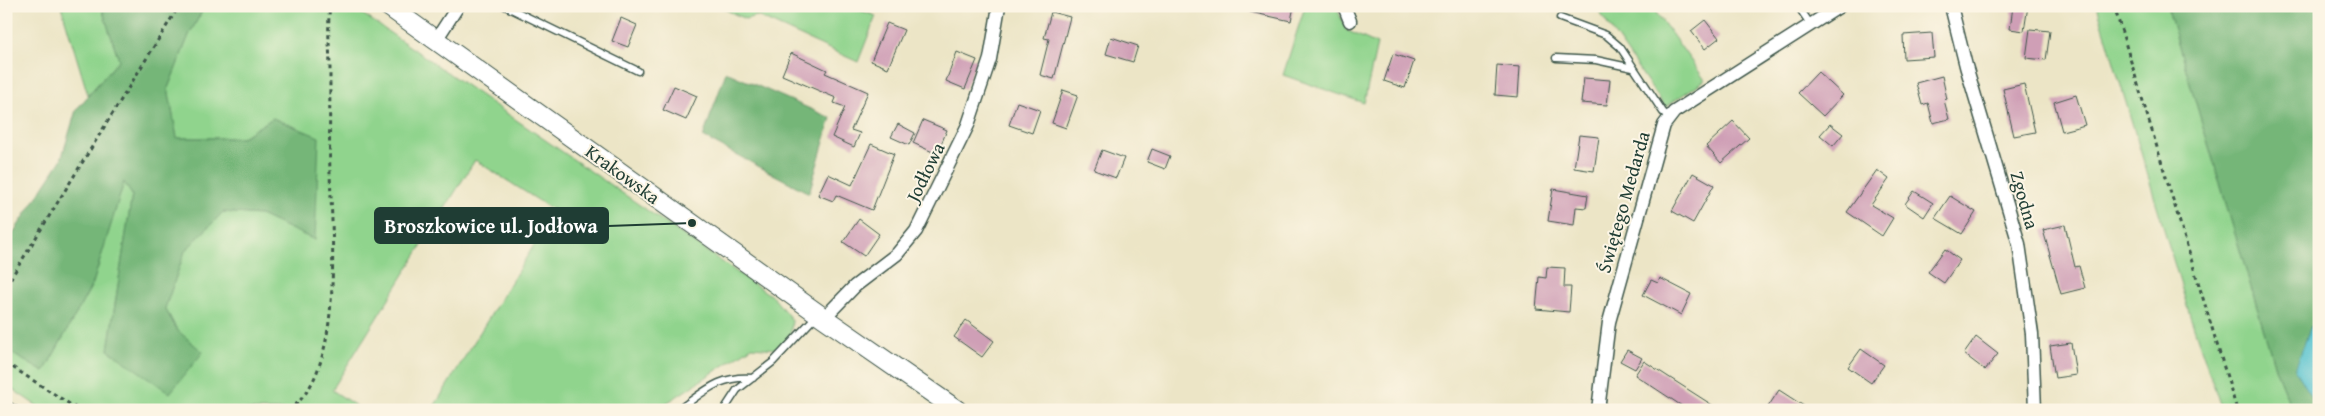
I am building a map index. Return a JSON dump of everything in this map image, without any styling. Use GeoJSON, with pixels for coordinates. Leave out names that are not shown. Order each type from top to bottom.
{"type":"FeatureCollection","features":[{"type":"Feature","properties":{"kind":"street","name":"Krakowska"},"geometry":{"type":"LineString","coordinates":[[388,6],[821,316],[957,410]]}},
{"type":"Feature","properties":{"kind":"street"},"geometry":{"type":"LineString","coordinates":[[436,40],[458,6]]}},
{"type":"Feature","properties":{"kind":"street","name":"Jodłowa"},"geometry":{"type":"LineString","coordinates":[[821,316],[855,286],[897,254],[916,230],[968,126],[990,59],[999,6]]}},
{"type":"Feature","properties":{"kind":"street"},"geometry":{"type":"LineString","coordinates":[[1344,6],[1350,21]]}},
{"type":"Feature","properties":{"kind":"street","name":"Świętego Medarda"},"geometry":{"type":"LineString","coordinates":[[1598,410],[1609,322],[1664,125],[1674,112],[1840,6]]}},
{"type":"Feature","properties":{"kind":"street","name":"Zgodna"},"geometry":{"type":"LineString","coordinates":[[1951,6],[2019,244],[2032,334],[2035,410]]}},
{"type":"Feature","properties":{"kind":"lane"},"geometry":{"type":"LineString","coordinates":[[505,6],[638,71]]}},
{"type":"Feature","properties":{"kind":"lane"},"geometry":{"type":"LineString","coordinates":[[1798,6],[1811,25]]}},
{"type":"Feature","properties":{"kind":"lane"},"geometry":{"type":"LineString","coordinates":[[1560,18],[1606,35],[1620,47],[1663,112],[1670,118]]}},
{"type":"Feature","properties":{"kind":"lane"},"geometry":{"type":"LineString","coordinates":[[1556,58],[1596,60],[1633,68]]}},
{"type":"Feature","properties":{"kind":"lane"},"geometry":{"type":"LineString","coordinates":[[724,410],[737,390],[773,362],[821,316]]}},
{"type":"Feature","properties":{"kind":"lane"},"geometry":{"type":"LineString","coordinates":[[678,410],[723,380],[736,376],[753,378]]}},
{"type":"Feature","properties":{"kind":"path"},"geometry":{"type":"LineString","coordinates":[[6,286],[179,6]]}},
{"type":"Feature","properties":{"kind":"path"},"geometry":{"type":"LineString","coordinates":[[288,410],[306,392],[320,364],[328,335],[334,253],[330,172],[330,6]]}},
{"type":"Feature","properties":{"kind":"path"},"geometry":{"type":"LineString","coordinates":[[2114,6],[2237,410]]}},
{"type":"Feature","properties":{"kind":"path"},"geometry":{"type":"LineString","coordinates":[[6,363],[79,410]]}},
{"type":"Feature","properties":{"kind":"green space"},"geometry":{"type":"Polygon","coordinates":[[[61,6],[101,6],[119,60],[88,95],[61,6]]]}},
{"type":"Feature","properties":{"kind":"green space"},"geometry":{"type":"Polygon","coordinates":[[[101,6],[205,6],[189,35],[168,88],[177,138],[241,138],[273,118],[319,137],[315,240],[260,215],[223,212],[185,251],[165,308],[177,330],[203,352],[170,393],[108,350],[132,195],[124,182],[93,283],[44,372],[6,350],[6,244],[61,160],[76,110],[119,60],[101,6]]]}},
{"type":"Feature","properties":{"kind":"green space"},"geometry":{"type":"Polygon","coordinates":[[[205,6],[351,6],[773,297],[792,320],[790,339],[776,349],[752,347],[656,410],[432,410],[555,211],[475,160],[332,390],[362,410],[43,410],[6,385],[6,350],[44,372],[93,283],[124,182],[132,195],[108,350],[202,352],[177,330],[165,308],[185,251],[223,212],[260,215],[315,240],[273,118],[241,138],[177,138],[168,88],[189,35],[205,6]]]}},
{"type":"Feature","properties":{"kind":"green space"},"geometry":{"type":"Polygon","coordinates":[[[718,6],[849,6],[876,16],[858,62],[757,16],[745,19],[718,6]]]}},
{"type":"Feature","properties":{"kind":"green space"},"geometry":{"type":"Polygon","coordinates":[[[1305,6],[1336,6],[1346,30],[1377,44],[1364,103],[1283,75],[1305,6]]]}},
{"type":"Feature","properties":{"kind":"green space"},"geometry":{"type":"Polygon","coordinates":[[[1595,6],[1661,6],[1655,11],[1705,80],[1665,107],[1595,6]]]}},
{"type":"Feature","properties":{"kind":"green space"},"geometry":{"type":"Polygon","coordinates":[[[2097,6],[2167,6],[2276,371],[2292,410],[2222,410],[2190,316],[2097,6]]]}},
{"type":"Feature","properties":{"kind":"green space"},"geometry":{"type":"Polygon","coordinates":[[[2167,6],[2319,6],[2319,410],[2292,410],[2276,371],[2167,6]]]}},
{"type":"Feature","properties":{"kind":"green space"},"geometry":{"type":"Polygon","coordinates":[[[726,72],[831,118],[809,193],[703,137],[726,72]]]}},
{"type":"Feature","properties":{"kind":"water"},"geometry":{"type":"Polygon","coordinates":[[[2319,304],[2319,400],[2316,404],[2295,369],[2319,304]]]}},
{"type":"Feature","properties":{"kind":"building"},"geometry":{"type":"Polygon","coordinates":[[[1250,6],[1294,6],[1291,21],[1250,12],[1250,6]]]}},
{"type":"Feature","properties":{"kind":"building"},"geometry":{"type":"Polygon","coordinates":[[[2013,6],[2028,6],[2024,31],[2010,29],[2013,6]]]}},
{"type":"Feature","properties":{"kind":"building"},"geometry":{"type":"Polygon","coordinates":[[[1051,12],[1070,17],[1054,79],[1040,75],[1049,39],[1044,38],[1051,12]]]}},
{"type":"Feature","properties":{"kind":"building"},"geometry":{"type":"Polygon","coordinates":[[[621,18],[637,25],[628,47],[612,41],[621,18]]]}},
{"type":"Feature","properties":{"kind":"building"},"geometry":{"type":"Polygon","coordinates":[[[1705,20],[1719,38],[1705,49],[1691,31],[1705,20]]]}},
{"type":"Feature","properties":{"kind":"building"},"geometry":{"type":"Polygon","coordinates":[[[887,23],[904,30],[888,68],[871,61],[887,23]]]}},
{"type":"Feature","properties":{"kind":"building"},"geometry":{"type":"Polygon","coordinates":[[[2030,29],[2050,31],[2046,60],[2026,58],[2030,29]]]}},
{"type":"Feature","properties":{"kind":"building"},"geometry":{"type":"Polygon","coordinates":[[[1932,33],[1934,57],[1904,59],[1903,35],[1932,33]]]}},
{"type":"Feature","properties":{"kind":"building"},"geometry":{"type":"Polygon","coordinates":[[[1111,37],[1138,46],[1133,62],[1106,54],[1111,37]]]}},
{"type":"Feature","properties":{"kind":"building"},"geometry":{"type":"Polygon","coordinates":[[[957,52],[977,60],[965,89],[946,81],[957,52]]]}},
{"type":"Feature","properties":{"kind":"building"},"geometry":{"type":"Polygon","coordinates":[[[791,53],[827,70],[825,73],[868,92],[851,130],[860,133],[854,147],[832,137],[845,107],[834,103],[836,98],[782,75],[791,53]]]}},
{"type":"Feature","properties":{"kind":"building"},"geometry":{"type":"Polygon","coordinates":[[[1393,54],[1414,61],[1405,88],[1384,81],[1393,54]]]}},
{"type":"Feature","properties":{"kind":"building"},"geometry":{"type":"Polygon","coordinates":[[[1497,65],[1520,67],[1518,97],[1495,95],[1497,65]]]}},
{"type":"Feature","properties":{"kind":"building"},"geometry":{"type":"Polygon","coordinates":[[[1818,72],[1843,95],[1823,116],[1798,93],[1818,72]]]}},
{"type":"Feature","properties":{"kind":"building"},"geometry":{"type":"Polygon","coordinates":[[[1942,76],[1947,99],[1944,100],[1949,119],[1933,123],[1928,103],[1922,105],[1916,83],[1942,76]]]}},
{"type":"Feature","properties":{"kind":"building"},"geometry":{"type":"Polygon","coordinates":[[[1584,78],[1610,80],[1607,105],[1581,103],[1584,78]]]}},
{"type":"Feature","properties":{"kind":"building"},"geometry":{"type":"Polygon","coordinates":[[[2024,84],[2035,132],[2014,136],[2003,89],[2024,84]]]}},
{"type":"Feature","properties":{"kind":"building"},"geometry":{"type":"Polygon","coordinates":[[[674,86],[697,96],[686,120],[663,110],[674,86]]]}},
{"type":"Feature","properties":{"kind":"building"},"geometry":{"type":"Polygon","coordinates":[[[1063,90],[1078,95],[1066,128],[1052,123],[1063,90]]]}},
{"type":"Feature","properties":{"kind":"building"},"geometry":{"type":"Polygon","coordinates":[[[2076,95],[2085,125],[2062,131],[2054,102],[2076,95]]]}},
{"type":"Feature","properties":{"kind":"building"},"geometry":{"type":"Polygon","coordinates":[[[1017,102],[1040,110],[1032,133],[1009,125],[1017,102]]]}},
{"type":"Feature","properties":{"kind":"building"},"geometry":{"type":"Polygon","coordinates":[[[923,120],[947,130],[937,154],[913,143],[923,120]]]}},
{"type":"Feature","properties":{"kind":"building"},"geometry":{"type":"Polygon","coordinates":[[[1733,121],[1749,138],[1721,163],[1706,146],[1733,121]]]}},
{"type":"Feature","properties":{"kind":"building"},"geometry":{"type":"Polygon","coordinates":[[[898,124],[915,133],[909,145],[891,137],[898,124]]]}},
{"type":"Feature","properties":{"kind":"building"},"geometry":{"type":"Polygon","coordinates":[[[1830,124],[1843,134],[1833,146],[1820,135],[1830,124]]]}},
{"type":"Feature","properties":{"kind":"building"},"geometry":{"type":"Polygon","coordinates":[[[1579,135],[1599,137],[1594,171],[1574,168],[1579,135]]]}},
{"type":"Feature","properties":{"kind":"building"},"geometry":{"type":"Polygon","coordinates":[[[871,144],[894,154],[872,210],[836,195],[833,201],[818,195],[828,174],[852,185],[871,144]]]}},
{"type":"Feature","properties":{"kind":"building"},"geometry":{"type":"Polygon","coordinates":[[[1152,149],[1170,156],[1165,169],[1147,162],[1152,149]]]}},
{"type":"Feature","properties":{"kind":"building"},"geometry":{"type":"Polygon","coordinates":[[[1102,150],[1124,158],[1116,178],[1094,170],[1102,150]]]}},
{"type":"Feature","properties":{"kind":"building"},"geometry":{"type":"Polygon","coordinates":[[[1877,170],[1889,179],[1871,205],[1893,218],[1882,236],[1847,212],[1877,170]]]}},
{"type":"Feature","properties":{"kind":"building"},"geometry":{"type":"Polygon","coordinates":[[[1693,173],[1714,185],[1693,223],[1672,211],[1693,173]]]}},
{"type":"Feature","properties":{"kind":"building"},"geometry":{"type":"Polygon","coordinates":[[[1553,189],[1588,195],[1586,208],[1576,207],[1574,225],[1548,221],[1553,189]]]}},
{"type":"Feature","properties":{"kind":"building"},"geometry":{"type":"Polygon","coordinates":[[[1914,191],[1933,203],[1924,217],[1905,204],[1914,191]]]}},
{"type":"Feature","properties":{"kind":"building"},"geometry":{"type":"Polygon","coordinates":[[[1950,196],[1976,212],[1962,234],[1935,218],[1950,196]]]}},
{"type":"Feature","properties":{"kind":"building"},"geometry":{"type":"Polygon","coordinates":[[[859,219],[879,234],[864,256],[843,242],[859,219]]]}},
{"type":"Feature","properties":{"kind":"building"},"geometry":{"type":"Polygon","coordinates":[[[2065,225],[2075,267],[2079,266],[2085,288],[2061,294],[2043,230],[2065,225]]]}},
{"type":"Feature","properties":{"kind":"building"},"geometry":{"type":"Polygon","coordinates":[[[1945,249],[1960,260],[1944,283],[1928,272],[1945,249]]]}},
{"type":"Feature","properties":{"kind":"building"},"geometry":{"type":"Polygon","coordinates":[[[1547,267],[1565,268],[1564,287],[1571,287],[1569,312],[1536,309],[1539,277],[1546,278],[1547,267]]]}},
{"type":"Feature","properties":{"kind":"building"},"geometry":{"type":"Polygon","coordinates":[[[1660,278],[1691,294],[1681,315],[1643,295],[1651,280],[1658,283],[1660,278]]]}},
{"type":"Feature","properties":{"kind":"building"},"geometry":{"type":"Polygon","coordinates":[[[966,320],[994,341],[982,357],[954,337],[966,320]]]}},
{"type":"Feature","properties":{"kind":"building"},"geometry":{"type":"Polygon","coordinates":[[[1976,337],[1998,354],[1985,370],[1964,354],[1976,337]]]}},
{"type":"Feature","properties":{"kind":"building"},"geometry":{"type":"Polygon","coordinates":[[[2071,343],[2076,375],[2055,378],[2050,346],[2071,343]]]}},
{"type":"Feature","properties":{"kind":"building"},"geometry":{"type":"Polygon","coordinates":[[[1861,349],[1884,365],[1871,383],[1848,367],[1861,349]]]}},
{"type":"Feature","properties":{"kind":"building"},"geometry":{"type":"Polygon","coordinates":[[[1627,350],[1642,358],[1635,369],[1620,361],[1627,350]]]}},
{"type":"Feature","properties":{"kind":"building"},"geometry":{"type":"Polygon","coordinates":[[[1644,361],[1720,410],[1688,410],[1635,375],[1644,361]]]}},
{"type":"Feature","properties":{"kind":"building"},"geometry":{"type":"Polygon","coordinates":[[[1779,390],[1810,410],[1766,410],[1779,390]]]}},
{"type":"Feature","properties":{"kind":"railway"},"geometry":{"type":"LineString","coordinates":[[6,402],[19,410]]}},
{"type":"Feature","properties":{"kind":"place","name":"Broszkowice ul. Jodłowa"},"geometry":{"type":"Point","coordinates":[692,223]}}]}
